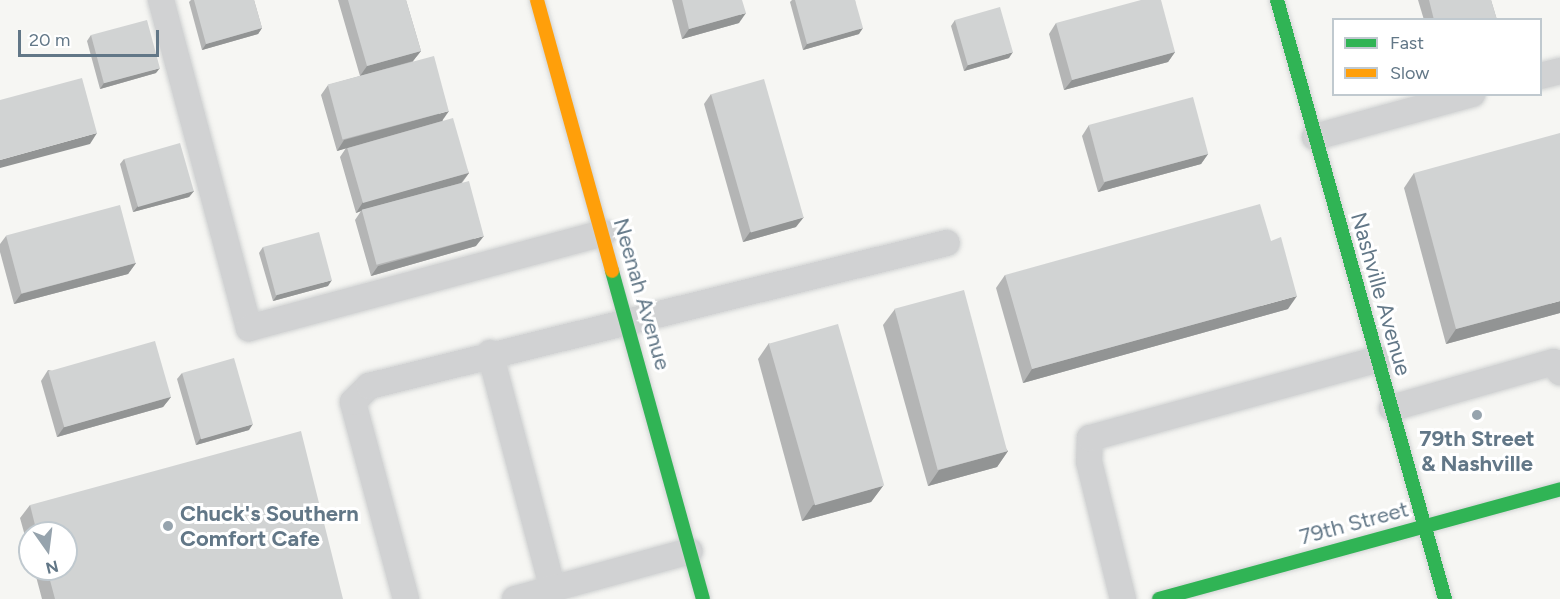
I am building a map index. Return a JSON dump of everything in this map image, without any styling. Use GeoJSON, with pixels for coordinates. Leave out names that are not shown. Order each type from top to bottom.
{"type":"FeatureCollection","features":[{"type":"Feature","properties":{"kind":"street","name":"Neenah Avenue"},"geometry":{"type":"LineString","coordinates":[[537,0],[629,323],[703,599]]}},
{"type":"Feature","properties":{"kind":"street","name":"Nashville Avenue"},"geometry":{"type":"LineString","coordinates":[[1276,0],[1444,599]]}},
{"type":"Feature","properties":{"kind":"street","name":"79th Street"},"geometry":{"type":"LineString","coordinates":[[1159,599],[1560,489]]}},
{"type":"Feature","properties":{"kind":"lane"},"geometry":{"type":"LineString","coordinates":[[161,0],[249,328],[603,232]]}},
{"type":"Feature","properties":{"kind":"lane"},"geometry":{"type":"LineString","coordinates":[[1542,76],[1560,71]]}},
{"type":"Feature","properties":{"kind":"lane"},"geometry":{"type":"LineString","coordinates":[[1315,137],[1466,96]]}},
{"type":"Feature","properties":{"kind":"lane"},"geometry":{"type":"LineString","coordinates":[[406,599],[353,402],[369,386],[490,353],[629,323],[947,243]]}},
{"type":"Feature","properties":{"kind":"lane"},"geometry":{"type":"LineString","coordinates":[[490,353],[553,589]]}},
{"type":"Feature","properties":{"kind":"lane"},"geometry":{"type":"LineString","coordinates":[[1123,599],[1089,462],[1090,438],[1378,359]]}},
{"type":"Feature","properties":{"kind":"lane"},"geometry":{"type":"LineString","coordinates":[[1392,408],[1554,362],[1560,372]]}},
{"type":"Feature","properties":{"kind":"lane"},"geometry":{"type":"LineString","coordinates":[[515,599],[690,551]]}},
{"type":"Feature","properties":{"kind":"building"},"geometry":{"type":"Polygon","coordinates":[[[194,0],[254,0],[262,28],[206,44],[194,0]]]}},
{"type":"Feature","properties":{"kind":"building"},"geometry":{"type":"Polygon","coordinates":[[[348,0],[406,0],[421,51],[367,66],[348,0]]]}},
{"type":"Feature","properties":{"kind":"building"},"geometry":{"type":"Polygon","coordinates":[[[682,0],[742,0],[746,13],[689,29],[682,0]]]}},
{"type":"Feature","properties":{"kind":"building"},"geometry":{"type":"Polygon","coordinates":[[[795,0],[855,0],[863,28],[807,44],[795,0]]]}},
{"type":"Feature","properties":{"kind":"building"},"geometry":{"type":"Polygon","coordinates":[[[1141,0],[1161,0],[1175,52],[1072,80],[1056,23],[1141,0]]]}},
{"type":"Feature","properties":{"kind":"building"},"geometry":{"type":"Polygon","coordinates":[[[1429,0],[1491,0],[1496,18],[1434,18],[1429,0]]]}},
{"type":"Feature","properties":{"kind":"building"},"geometry":{"type":"Polygon","coordinates":[[[1000,7],[1013,52],[968,65],[955,20],[1000,7]]]}},
{"type":"Feature","properties":{"kind":"building"},"geometry":{"type":"Polygon","coordinates":[[[147,20],[160,68],[104,83],[91,35],[147,20]]]}},
{"type":"Feature","properties":{"kind":"building"},"geometry":{"type":"Polygon","coordinates":[[[434,56],[449,111],[343,140],[328,84],[434,56]]]}},
{"type":"Feature","properties":{"kind":"building"},"geometry":{"type":"Polygon","coordinates":[[[82,78],[97,133],[0,160],[0,100],[82,78]]]}},
{"type":"Feature","properties":{"kind":"building"},"geometry":{"type":"Polygon","coordinates":[[[764,79],[804,217],[751,233],[711,94],[764,79]]]}},
{"type":"Feature","properties":{"kind":"building"},"geometry":{"type":"Polygon","coordinates":[[[1193,97],[1208,154],[1104,182],[1089,125],[1193,97]]]}},
{"type":"Feature","properties":{"kind":"building"},"geometry":{"type":"Polygon","coordinates":[[[453,118],[469,173],[363,203],[347,148],[453,118]]]}},
{"type":"Feature","properties":{"kind":"building"},"geometry":{"type":"Polygon","coordinates":[[[1560,133],[1560,301],[1456,329],[1414,173],[1560,133]]]}},
{"type":"Feature","properties":{"kind":"building"},"geometry":{"type":"Polygon","coordinates":[[[180,143],[194,191],[138,207],[124,159],[180,143]]]}},
{"type":"Feature","properties":{"kind":"building"},"geometry":{"type":"Polygon","coordinates":[[[469,181],[484,236],[377,265],[362,210],[469,181]]]}},
{"type":"Feature","properties":{"kind":"building"},"geometry":{"type":"Polygon","coordinates":[[[1260,204],[1271,241],[1281,237],[1297,296],[1032,369],[1005,275],[1260,204]]]}},
{"type":"Feature","properties":{"kind":"building"},"geometry":{"type":"Polygon","coordinates":[[[120,205],[136,263],[22,293],[6,236],[120,205]]]}},
{"type":"Feature","properties":{"kind":"building"},"geometry":{"type":"Polygon","coordinates":[[[319,232],[332,280],[276,295],[263,247],[319,232]]]}},
{"type":"Feature","properties":{"kind":"building"},"geometry":{"type":"Polygon","coordinates":[[[964,290],[1007,451],[938,470],[894,309],[964,290]]]}},
{"type":"Feature","properties":{"kind":"building"},"geometry":{"type":"Polygon","coordinates":[[[838,324],[884,485],[815,505],[769,344],[838,324]]]}},
{"type":"Feature","properties":{"kind":"building"},"geometry":{"type":"Polygon","coordinates":[[[155,341],[171,397],[64,427],[48,372],[155,341]]]}},
{"type":"Feature","properties":{"kind":"building"},"geometry":{"type":"Polygon","coordinates":[[[234,358],[253,424],[201,439],[182,373],[234,358]]]}},
{"type":"Feature","properties":{"kind":"building","name":"Chuck's Southern Comfort Cafe"},"geometry":{"type":"Polygon","coordinates":[[[301,431],[343,599],[55,599],[50,581],[78,581],[78,521],[34,521],[30,505],[301,431]]]}},
{"type":"Feature","properties":{"kind":"traffic: fast"},"geometry":{"type":"LineString","coordinates":[[1277,0],[1445,599]]}},
{"type":"Feature","properties":{"kind":"traffic: fast"},"geometry":{"type":"LineString","coordinates":[[612,271],[703,599]]}},
{"type":"Feature","properties":{"kind":"traffic: fast"},"geometry":{"type":"LineString","coordinates":[[1159,599],[1560,489]]}},
{"type":"Feature","properties":{"kind":"traffic: slow"},"geometry":{"type":"LineString","coordinates":[[537,0],[612,271]]}},
{"type":"Feature","properties":{"kind":"place","name":"79th Street & Nashville"},"geometry":{"type":"Point","coordinates":[1477,415]}},
{"type":"Feature","properties":{"kind":"place","name":"Chuck's Southern Comfort Cafe"},"geometry":{"type":"Point","coordinates":[168,526]}}]}
